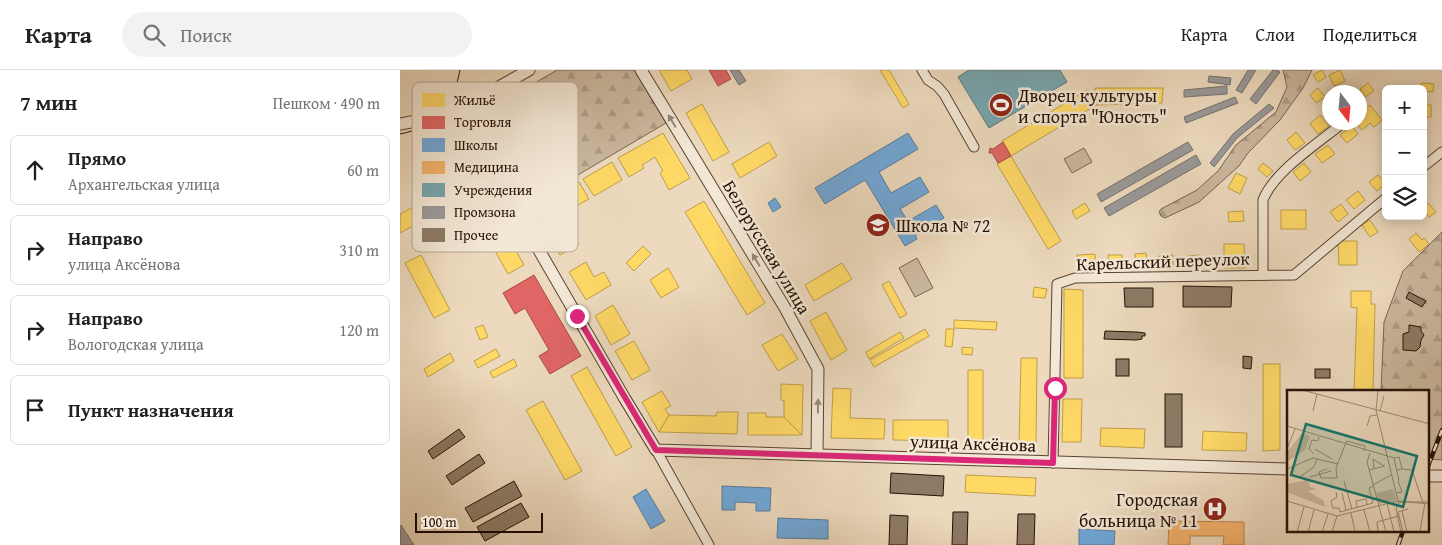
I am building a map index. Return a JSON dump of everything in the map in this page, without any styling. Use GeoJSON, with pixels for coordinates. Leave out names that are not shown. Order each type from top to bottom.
{"type":"FeatureCollection","features":[{"type":"Feature","properties":{"kind":"street"},"geometry":{"type":"LineString","coordinates":[[507,82],[528,70]]}},
{"type":"Feature","properties":{"kind":"street","name":"Белорусская улица"},"geometry":{"type":"LineString","coordinates":[[641,70],[785,308],[818,369],[817,454]]}},
{"type":"Feature","properties":{"kind":"street"},"geometry":{"type":"LineString","coordinates":[[922,70],[928,80],[944,94],[974,147]]}},
{"type":"Feature","properties":{"kind":"street","name":"Карельский переулок"},"geometry":{"type":"LineString","coordinates":[[1053,463],[1057,284],[1075,278],[1263,275],[1263,200],[1266,193],[1279,174],[1334,130]]}},
{"type":"Feature","properties":{"kind":"street"},"geometry":{"type":"LineString","coordinates":[[1427,164],[1442,152]]}},
{"type":"Feature","properties":{"kind":"street"},"geometry":{"type":"LineString","coordinates":[[1263,275],[1294,275],[1382,201]]}},
{"type":"Feature","properties":{"kind":"street"},"geometry":{"type":"LineString","coordinates":[[540,252],[656,450],[709,545]]}},
{"type":"Feature","properties":{"kind":"street","name":"улица Аксёнова"},"geometry":{"type":"LineString","coordinates":[[656,450],[1287,470]]}},
{"type":"Feature","properties":{"kind":"green space"},"geometry":{"type":"Polygon","coordinates":[[[557,70],[634,70],[666,123],[578,175],[578,82],[536,82],[557,70]]]}},
{"type":"Feature","properties":{"kind":"green space"},"geometry":{"type":"Polygon","coordinates":[[[1283,70],[1312,70],[1303,88],[1280,120],[1248,153],[1239,166],[1199,202],[1165,218],[1161,216],[1159,212],[1161,209],[1197,190],[1218,171],[1236,145],[1276,112],[1287,87],[1283,70]]]}},
{"type":"Feature","properties":{"kind":"green space"},"geometry":{"type":"Polygon","coordinates":[[[1084,148],[1092,162],[1072,173],[1064,159],[1084,148]]]}},
{"type":"Feature","properties":{"kind":"green space"},"geometry":{"type":"Polygon","coordinates":[[[1442,232],[1442,460],[1430,459],[1430,390],[1381,390],[1384,322],[1403,271],[1442,232]]]}},
{"type":"Feature","properties":{"kind":"green space"},"geometry":{"type":"Polygon","coordinates":[[[917,258],[933,288],[915,297],[899,268],[917,258]]]}},
{"type":"Feature","properties":{"kind":"building: Жильё"},"geometry":{"type":"Polygon","coordinates":[[[659,70],[687,70],[692,79],[671,91],[659,70]]]}},
{"type":"Feature","properties":{"kind":"building: Жильё"},"geometry":{"type":"Polygon","coordinates":[[[880,70],[889,70],[909,104],[903,108],[880,70]]]}},
{"type":"Feature","properties":{"kind":"building: Жильё"},"geometry":{"type":"Polygon","coordinates":[[[1322,70],[1326,77],[1318,82],[1313,75],[1322,70]]]}},
{"type":"Feature","properties":{"kind":"building: Жильё"},"geometry":{"type":"Polygon","coordinates":[[[1340,70],[1345,81],[1334,85],[1329,75],[1340,70]]]}},
{"type":"Feature","properties":{"kind":"building: Жильё"},"geometry":{"type":"Polygon","coordinates":[[[1368,83],[1374,91],[1367,96],[1367,85],[1365,85],[1368,83]]]}},
{"type":"Feature","properties":{"kind":"building: Жильё"},"geometry":{"type":"Polygon","coordinates":[[[1421,83],[1434,84],[1433,92],[1427,91],[1427,85],[1421,85],[1421,83]]]}},
{"type":"Feature","properties":{"kind":"building: Жильё"},"geometry":{"type":"Polygon","coordinates":[[[1095,88],[1163,88],[1162,103],[1096,105],[1095,88]]]}},
{"type":"Feature","properties":{"kind":"building: Жильё"},"geometry":{"type":"Polygon","coordinates":[[[1318,88],[1322,93],[1322,99],[1316,103],[1310,95],[1318,88]]]}},
{"type":"Feature","properties":{"kind":"building: Жильё"},"geometry":{"type":"Polygon","coordinates":[[[1087,90],[1096,105],[1011,156],[1002,141],[1087,90]]]}},
{"type":"Feature","properties":{"kind":"building: Жильё"},"geometry":{"type":"Polygon","coordinates":[[[702,104],[729,152],[713,161],[686,113],[702,104]]]}},
{"type":"Feature","properties":{"kind":"building: Жильё"},"geometry":{"type":"Polygon","coordinates":[[[1370,105],[1382,120],[1374,127],[1370,123],[1367,126],[1367,107],[1370,105]]]}},
{"type":"Feature","properties":{"kind":"building: Жильё"},"geometry":{"type":"Polygon","coordinates":[[[1427,105],[1431,105],[1431,117],[1427,117],[1427,105]]]}},
{"type":"Feature","properties":{"kind":"building: Жильё"},"geometry":{"type":"Polygon","coordinates":[[[1320,115],[1324,130],[1318,134],[1310,124],[1320,115]]]}},
{"type":"Feature","properties":{"kind":"building: Жильё"},"geometry":{"type":"Polygon","coordinates":[[[1347,130],[1355,130],[1358,134],[1347,143],[1340,135],[1347,130]]]}},
{"type":"Feature","properties":{"kind":"building: Жильё"},"geometry":{"type":"Polygon","coordinates":[[[1296,132],[1305,143],[1295,150],[1287,140],[1296,132]]]}},
{"type":"Feature","properties":{"kind":"building: Жильё"},"geometry":{"type":"Polygon","coordinates":[[[663,133],[690,178],[669,190],[660,173],[663,171],[655,157],[642,165],[644,168],[629,177],[618,158],[663,133]]]}},
{"type":"Feature","properties":{"kind":"building: Жильё"},"geometry":{"type":"Polygon","coordinates":[[[769,142],[777,156],[740,178],[732,164],[769,142]]]}},
{"type":"Feature","properties":{"kind":"building: Жильё"},"geometry":{"type":"Polygon","coordinates":[[[1328,145],[1335,154],[1322,163],[1315,154],[1328,145]]]}},
{"type":"Feature","properties":{"kind":"building: Жильё"},"geometry":{"type":"Polygon","coordinates":[[[1011,156],[1061,241],[1048,249],[997,164],[1011,156]]]}},
{"type":"Feature","properties":{"kind":"building: Жильё"},"geometry":{"type":"Polygon","coordinates":[[[612,162],[622,180],[594,196],[583,179],[612,162]]]}},
{"type":"Feature","properties":{"kind":"building: Жильё"},"geometry":{"type":"Polygon","coordinates":[[[1263,163],[1273,171],[1267,177],[1258,169],[1263,163]]]}},
{"type":"Feature","properties":{"kind":"building: Жильё"},"geometry":{"type":"Polygon","coordinates":[[[1304,163],[1311,172],[1300,181],[1293,172],[1304,163]]]}},
{"type":"Feature","properties":{"kind":"building: Жильё"},"geometry":{"type":"Polygon","coordinates":[[[1236,173],[1247,178],[1240,194],[1228,188],[1236,173]]]}},
{"type":"Feature","properties":{"kind":"building: Жильё"},"geometry":{"type":"Polygon","coordinates":[[[1378,175],[1382,180],[1382,187],[1377,191],[1369,182],[1378,175]]]}},
{"type":"Feature","properties":{"kind":"building: Жильё"},"geometry":{"type":"Polygon","coordinates":[[[578,183],[589,199],[578,205],[578,183]]]}},
{"type":"Feature","properties":{"kind":"building: Жильё"},"geometry":{"type":"Polygon","coordinates":[[[1358,191],[1365,200],[1354,209],[1346,200],[1358,191]]]}},
{"type":"Feature","properties":{"kind":"building: Жильё"},"geometry":{"type":"Polygon","coordinates":[[[704,201],[765,303],[747,315],[685,212],[704,201]]]}},
{"type":"Feature","properties":{"kind":"building: Жильё"},"geometry":{"type":"Polygon","coordinates":[[[1085,203],[1090,211],[1076,219],[1072,211],[1085,203]]]}},
{"type":"Feature","properties":{"kind":"building: Жильё"},"geometry":{"type":"Polygon","coordinates":[[[1341,204],[1348,214],[1338,222],[1330,212],[1341,204]]]}},
{"type":"Feature","properties":{"kind":"building: Жильё"},"geometry":{"type":"Polygon","coordinates":[[[1427,204],[1436,212],[1429,217],[1427,215],[1427,204]]]}},
{"type":"Feature","properties":{"kind":"building: Жильё"},"geometry":{"type":"Polygon","coordinates":[[[412,208],[412,226],[400,233],[400,214],[412,208]]]}},
{"type":"Feature","properties":{"kind":"building: Жильё"},"geometry":{"type":"Polygon","coordinates":[[[1281,210],[1306,210],[1306,229],[1281,229],[1281,210]]]}},
{"type":"Feature","properties":{"kind":"building: Жильё"},"geometry":{"type":"Polygon","coordinates":[[[1243,211],[1244,221],[1229,222],[1228,212],[1243,211]]]}},
{"type":"Feature","properties":{"kind":"building: Жильё"},"geometry":{"type":"Polygon","coordinates":[[[1370,220],[1378,232],[1370,237],[1362,225],[1370,220]]]}},
{"type":"Feature","properties":{"kind":"building: Жильё"},"geometry":{"type":"Polygon","coordinates":[[[1416,233],[1429,244],[1419,252],[1409,239],[1416,233]]]}},
{"type":"Feature","properties":{"kind":"building: Жильё"},"geometry":{"type":"Polygon","coordinates":[[[1338,241],[1357,241],[1357,265],[1339,265],[1338,241]]]}},
{"type":"Feature","properties":{"kind":"building: Жильё"},"geometry":{"type":"Polygon","coordinates":[[[1224,244],[1244,244],[1245,268],[1224,268],[1224,244]]]}},
{"type":"Feature","properties":{"kind":"building: Жильё"},"geometry":{"type":"Polygon","coordinates":[[[643,246],[651,254],[634,271],[626,263],[643,246]]]}},
{"type":"Feature","properties":{"kind":"building: Жильё"},"geometry":{"type":"Polygon","coordinates":[[[496,252],[517,252],[524,265],[508,274],[496,252]]]}},
{"type":"Feature","properties":{"kind":"building: Жильё"},"geometry":{"type":"Polygon","coordinates":[[[1146,253],[1147,264],[1136,265],[1135,254],[1146,253]]]}},
{"type":"Feature","properties":{"kind":"building: Жильё"},"geometry":{"type":"Polygon","coordinates":[[[1095,254],[1096,269],[1077,270],[1077,255],[1095,254]]]}},
{"type":"Feature","properties":{"kind":"building: Жильё"},"geometry":{"type":"Polygon","coordinates":[[[421,255],[450,310],[434,318],[405,263],[421,255]]]}},
{"type":"Feature","properties":{"kind":"building: Жильё"},"geometry":{"type":"Polygon","coordinates":[[[1108,255],[1122,255],[1123,268],[1109,268],[1108,255]]]}},
{"type":"Feature","properties":{"kind":"building: Жильё"},"geometry":{"type":"Polygon","coordinates":[[[1173,255],[1173,266],[1160,267],[1159,256],[1173,255]]]}},
{"type":"Feature","properties":{"kind":"building: Жильё"},"geometry":{"type":"Polygon","coordinates":[[[1199,255],[1199,266],[1188,267],[1188,256],[1199,255]]]}},
{"type":"Feature","properties":{"kind":"building: Жильё"},"geometry":{"type":"Polygon","coordinates":[[[586,262],[594,277],[604,272],[611,285],[586,300],[569,272],[586,262]]]}},
{"type":"Feature","properties":{"kind":"building: Жильё"},"geometry":{"type":"Polygon","coordinates":[[[842,263],[852,279],[814,301],[805,285],[842,263]]]}},
{"type":"Feature","properties":{"kind":"building: Жильё"},"geometry":{"type":"Polygon","coordinates":[[[668,268],[679,287],[661,298],[650,280],[668,268]]]}},
{"type":"Feature","properties":{"kind":"building: Жильё"},"geometry":{"type":"Polygon","coordinates":[[[889,281],[907,314],[900,318],[882,285],[889,281]]]}},
{"type":"Feature","properties":{"kind":"building: Жильё"},"geometry":{"type":"Polygon","coordinates":[[[1034,287],[1047,289],[1045,298],[1033,297],[1034,287]]]}},
{"type":"Feature","properties":{"kind":"building: Жильё"},"geometry":{"type":"Polygon","coordinates":[[[1064,289],[1083,290],[1083,378],[1064,378],[1064,289]]]}},
{"type":"Feature","properties":{"kind":"building: Жильё"},"geometry":{"type":"Polygon","coordinates":[[[1351,291],[1371,291],[1371,304],[1375,304],[1373,390],[1354,390],[1357,308],[1351,307],[1351,291]]]}},
{"type":"Feature","properties":{"kind":"building: Жильё"},"geometry":{"type":"Polygon","coordinates":[[[613,305],[630,334],[611,345],[595,316],[613,305]]]}},
{"type":"Feature","properties":{"kind":"building: Жильё"},"geometry":{"type":"Polygon","coordinates":[[[826,312],[847,350],[831,360],[810,321],[826,312]]]}},
{"type":"Feature","properties":{"kind":"building: Жильё"},"geometry":{"type":"Polygon","coordinates":[[[954,320],[997,322],[996,330],[954,328],[954,320]]]}},
{"type":"Feature","properties":{"kind":"building: Жильё"},"geometry":{"type":"Polygon","coordinates":[[[483,325],[488,337],[480,340],[475,328],[483,325]]]}},
{"type":"Feature","properties":{"kind":"building: Жильё"},"geometry":{"type":"Polygon","coordinates":[[[925,329],[929,336],[874,367],[870,360],[925,329]]]}},
{"type":"Feature","properties":{"kind":"building: Жильё"},"geometry":{"type":"Polygon","coordinates":[[[946,329],[954,329],[952,347],[945,346],[946,329]]]}},
{"type":"Feature","properties":{"kind":"building: Жильё"},"geometry":{"type":"Polygon","coordinates":[[[900,332],[904,338],[869,359],[866,352],[900,332]]]}},
{"type":"Feature","properties":{"kind":"building: Жильё"},"geometry":{"type":"Polygon","coordinates":[[[782,334],[798,359],[778,371],[762,345],[782,334]]]}},
{"type":"Feature","properties":{"kind":"building: Жильё"},"geometry":{"type":"Polygon","coordinates":[[[634,341],[650,370],[632,380],[615,351],[634,341]]]}},
{"type":"Feature","properties":{"kind":"building: Жильё"},"geometry":{"type":"Polygon","coordinates":[[[962,347],[973,348],[972,355],[962,354],[962,347]]]}},
{"type":"Feature","properties":{"kind":"building: Жильё"},"geometry":{"type":"Polygon","coordinates":[[[496,349],[500,356],[478,368],[474,361],[496,349]]]}},
{"type":"Feature","properties":{"kind":"building: Жильё"},"geometry":{"type":"Polygon","coordinates":[[[450,353],[454,361],[428,377],[424,369],[450,353]]]}},
{"type":"Feature","properties":{"kind":"building: Жильё"},"geometry":{"type":"Polygon","coordinates":[[[1021,358],[1037,358],[1036,444],[1019,444],[1021,358]]]}},
{"type":"Feature","properties":{"kind":"building: Жильё"},"geometry":{"type":"Polygon","coordinates":[[[514,359],[517,366],[493,378],[490,372],[514,359]]]}},
{"type":"Feature","properties":{"kind":"building: Жильё"},"geometry":{"type":"Polygon","coordinates":[[[1263,364],[1280,364],[1280,450],[1263,451],[1263,364]]]}},
{"type":"Feature","properties":{"kind":"building: Жильё"},"geometry":{"type":"Polygon","coordinates":[[[587,367],[632,447],[616,456],[571,376],[587,367]]]}},
{"type":"Feature","properties":{"kind":"building: Жильё"},"geometry":{"type":"Polygon","coordinates":[[[968,370],[983,370],[983,442],[968,441],[968,370]]]}},
{"type":"Feature","properties":{"kind":"building: Жильё"},"geometry":{"type":"Polygon","coordinates":[[[781,384],[803,385],[802,435],[784,417],[781,384]]]}},
{"type":"Feature","properties":{"kind":"building: Жильё"},"geometry":{"type":"Polygon","coordinates":[[[833,388],[851,389],[850,418],[885,419],[884,439],[831,438],[833,388]]]}},
{"type":"Feature","properties":{"kind":"building: Жильё"},"geometry":{"type":"Polygon","coordinates":[[[662,391],[671,406],[665,409],[669,415],[659,432],[642,402],[662,391]]]}},
{"type":"Feature","properties":{"kind":"building: Жильё"},"geometry":{"type":"Polygon","coordinates":[[[1063,399],[1082,399],[1081,442],[1062,442],[1063,399]]]}},
{"type":"Feature","properties":{"kind":"building: Жильё"},"geometry":{"type":"Polygon","coordinates":[[[543,401],[582,471],[565,480],[526,410],[543,401]]]}},
{"type":"Feature","properties":{"kind":"building: Жильё"},"geometry":{"type":"Polygon","coordinates":[[[717,412],[738,412],[737,434],[659,432],[669,415],[716,416],[717,412]]]}},
{"type":"Feature","properties":{"kind":"building: Жильё"},"geometry":{"type":"Polygon","coordinates":[[[748,413],[766,413],[766,417],[784,417],[802,435],[748,435],[748,413]]]}},
{"type":"Feature","properties":{"kind":"building: Жильё"},"geometry":{"type":"Polygon","coordinates":[[[893,420],[948,420],[948,441],[893,440],[893,420]]]}},
{"type":"Feature","properties":{"kind":"building: Жильё"},"geometry":{"type":"Polygon","coordinates":[[[1101,428],[1145,429],[1144,448],[1100,446],[1101,428]]]}},
{"type":"Feature","properties":{"kind":"building: Жильё"},"geometry":{"type":"Polygon","coordinates":[[[1203,431],[1247,433],[1246,451],[1202,450],[1203,431]]]}},
{"type":"Feature","properties":{"kind":"building: Жильё"},"geometry":{"type":"Polygon","coordinates":[[[966,475],[1036,478],[1035,496],[965,492],[966,475]]]}},
{"type":"Feature","properties":{"kind":"building: Торговля"},"geometry":{"type":"Polygon","coordinates":[[[709,70],[726,70],[731,79],[718,86],[709,70]]]}},
{"type":"Feature","properties":{"kind":"building: Торговля"},"geometry":{"type":"Polygon","coordinates":[[[1003,142],[1011,156],[998,163],[992,153],[989,153],[990,148],[993,149],[1003,142]]]}},
{"type":"Feature","properties":{"kind":"building: Торговля"},"geometry":{"type":"Polygon","coordinates":[[[534,275],[581,356],[550,374],[539,356],[549,350],[525,308],[515,314],[503,293],[534,275]]]}},
{"type":"Feature","properties":{"kind":"building: Школы"},"geometry":{"type":"Polygon","coordinates":[[[908,133],[918,149],[879,172],[891,193],[920,177],[929,192],[900,209],[908,221],[936,205],[944,218],[915,235],[917,239],[905,246],[865,180],[825,204],[815,188],[908,133]]]}},
{"type":"Feature","properties":{"kind":"building: Школы"},"geometry":{"type":"Polygon","coordinates":[[[775,198],[781,207],[773,212],[768,203],[775,198]]]}},
{"type":"Feature","properties":{"kind":"building: Школы"},"geometry":{"type":"Polygon","coordinates":[[[722,486],[771,488],[770,511],[756,511],[756,503],[735,502],[735,510],[722,510],[722,486]]]}},
{"type":"Feature","properties":{"kind":"building: Школы"},"geometry":{"type":"Polygon","coordinates":[[[646,489],[665,521],[651,529],[633,497],[646,489]]]}},
{"type":"Feature","properties":{"kind":"building: Школы"},"geometry":{"type":"Polygon","coordinates":[[[778,518],[828,520],[828,539],[777,538],[778,518]]]}},
{"type":"Feature","properties":{"kind":"building: Школы"},"geometry":{"type":"Polygon","coordinates":[[[1079,529],[1115,531],[1114,545],[1079,545],[1079,529]]]}},
{"type":"Feature","properties":{"kind":"building: Медицина"},"geometry":{"type":"Polygon","coordinates":[[[1169,521],[1244,522],[1244,545],[1223,545],[1224,536],[1190,536],[1190,545],[1168,545],[1169,521]]]}},
{"type":"Feature","properties":{"kind":"building: Учреждения","name":"Дворец культуры и спорта \"Юность\""},"geometry":{"type":"Polygon","coordinates":[[[969,70],[1060,70],[1067,82],[989,128],[958,77],[969,70]]]}},
{"type":"Feature","properties":{"kind":"building: Промзона"},"geometry":{"type":"Polygon","coordinates":[[[730,70],[739,70],[746,81],[739,85],[730,70]]]}},
{"type":"Feature","properties":{"kind":"building: Промзона"},"geometry":{"type":"Polygon","coordinates":[[[1248,70],[1256,70],[1242,93],[1236,90],[1248,70]]]}},
{"type":"Feature","properties":{"kind":"building: Промзона"},"geometry":{"type":"Polygon","coordinates":[[[1273,70],[1280,72],[1256,104],[1250,99],[1273,70]]]}},
{"type":"Feature","properties":{"kind":"building: Промзона"},"geometry":{"type":"Polygon","coordinates":[[[1209,76],[1231,78],[1230,85],[1208,82],[1209,76]]]}},
{"type":"Feature","properties":{"kind":"building: Промзона"},"geometry":{"type":"Polygon","coordinates":[[[1227,86],[1227,94],[1184,97],[1184,90],[1227,86]]]}},
{"type":"Feature","properties":{"kind":"building: Промзона"},"geometry":{"type":"Polygon","coordinates":[[[1235,97],[1238,103],[1186,123],[1184,117],[1235,97]]]}},
{"type":"Feature","properties":{"kind":"building: Промзона"},"geometry":{"type":"Polygon","coordinates":[[[1269,104],[1274,108],[1237,138],[1214,167],[1210,163],[1233,134],[1269,104]]]}},
{"type":"Feature","properties":{"kind":"building: Промзона"},"geometry":{"type":"Polygon","coordinates":[[[1188,142],[1193,150],[1101,202],[1097,194],[1188,142]]]}},
{"type":"Feature","properties":{"kind":"building: Промзона"},"geometry":{"type":"Polygon","coordinates":[[[1196,155],[1201,164],[1109,216],[1104,208],[1196,155]]]}},
{"type":"Feature","properties":{"kind":"building: Промзона"},"geometry":{"type":"Polygon","coordinates":[[[401,525],[414,545],[400,545],[401,525]]]}},
{"type":"Feature","properties":{"kind":"building: Прочее"},"geometry":{"type":"Polygon","coordinates":[[[1183,286],[1232,287],[1231,307],[1183,307],[1183,286]]]}},
{"type":"Feature","properties":{"kind":"building: Прочее"},"geometry":{"type":"Polygon","coordinates":[[[1124,288],[1153,288],[1153,307],[1125,307],[1124,288]]]}},
{"type":"Feature","properties":{"kind":"building: Прочее"},"geometry":{"type":"Polygon","coordinates":[[[1409,292],[1426,301],[1422,307],[1406,298],[1409,292]]]}},
{"type":"Feature","properties":{"kind":"building: Прочее"},"geometry":{"type":"Polygon","coordinates":[[[1409,325],[1421,327],[1424,335],[1420,347],[1416,351],[1403,350],[1403,334],[1409,332],[1409,325]]]}},
{"type":"Feature","properties":{"kind":"building: Прочее"},"geometry":{"type":"Polygon","coordinates":[[[1105,331],[1145,333],[1145,336],[1142,336],[1142,339],[1136,340],[1104,339],[1105,331]]]}},
{"type":"Feature","properties":{"kind":"building: Прочее"},"geometry":{"type":"Polygon","coordinates":[[[1243,356],[1252,357],[1251,369],[1243,368],[1243,356]]]}},
{"type":"Feature","properties":{"kind":"building: Прочее"},"geometry":{"type":"Polygon","coordinates":[[[1116,359],[1129,359],[1129,376],[1116,376],[1116,359]]]}},
{"type":"Feature","properties":{"kind":"building: Прочее"},"geometry":{"type":"Polygon","coordinates":[[[1315,369],[1330,369],[1330,378],[1315,378],[1315,369]]]}},
{"type":"Feature","properties":{"kind":"building: Прочее"},"geometry":{"type":"Polygon","coordinates":[[[1165,394],[1182,394],[1182,447],[1165,447],[1165,394]]]}},
{"type":"Feature","properties":{"kind":"building: Прочее"},"geometry":{"type":"Polygon","coordinates":[[[459,429],[465,437],[433,459],[428,451],[459,429]]]}},
{"type":"Feature","properties":{"kind":"building: Прочее"},"geometry":{"type":"Polygon","coordinates":[[[479,454],[485,463],[452,485],[446,476],[479,454]]]}},
{"type":"Feature","properties":{"kind":"building: Прочее"},"geometry":{"type":"Polygon","coordinates":[[[891,473],[944,476],[943,496],[890,493],[891,473]]]}},
{"type":"Feature","properties":{"kind":"building: Прочее"},"geometry":{"type":"Polygon","coordinates":[[[514,481],[522,496],[473,522],[465,508],[514,481]]]}},
{"type":"Feature","properties":{"kind":"building: Прочее"},"geometry":{"type":"Polygon","coordinates":[[[521,503],[529,517],[485,541],[477,527],[521,503]]]}},
{"type":"Feature","properties":{"kind":"building: Прочее"},"geometry":{"type":"Polygon","coordinates":[[[953,512],[968,512],[967,545],[952,545],[953,512]]]}},
{"type":"Feature","properties":{"kind":"building: Прочее"},"geometry":{"type":"Polygon","coordinates":[[[1018,514],[1035,514],[1034,545],[1017,545],[1018,514]]]}},
{"type":"Feature","properties":{"kind":"building: Прочее"},"geometry":{"type":"Polygon","coordinates":[[[890,515],[908,516],[907,545],[889,545],[890,515]]]}},
{"type":"Feature","properties":{"kind":"tram line"},"geometry":{"type":"LineString","coordinates":[[457,82],[460,70]]}},
{"type":"Feature","properties":{"kind":"tram line"},"geometry":{"type":"LineString","coordinates":[[400,134],[412,131]]}},
{"type":"Feature","properties":{"kind":"railway"},"geometry":{"type":"LineString","coordinates":[[1430,461],[1442,430]]}},
{"type":"Feature","properties":{"kind":"railway"},"geometry":{"type":"LineString","coordinates":[[1398,545],[1403,532]]}},
{"type":"Feature","properties":{"kind":"place","name":"Дворец культуры и спорта \"Юность\""},"geometry":{"type":"Point","coordinates":[1001,105]}},
{"type":"Feature","properties":{"kind":"place","name":"Школа № 72"},"geometry":{"type":"Point","coordinates":[878,225]}},
{"type":"Feature","properties":{"kind":"place","name":"Городская больница № 11"},"geometry":{"type":"Point","coordinates":[1215,509]}},
{"type":"Feature","properties":{"kind":"route"},"geometry":{"type":"LineString","coordinates":[[577,316],[656,450],[1053,463],[1055,388]]}}]}
